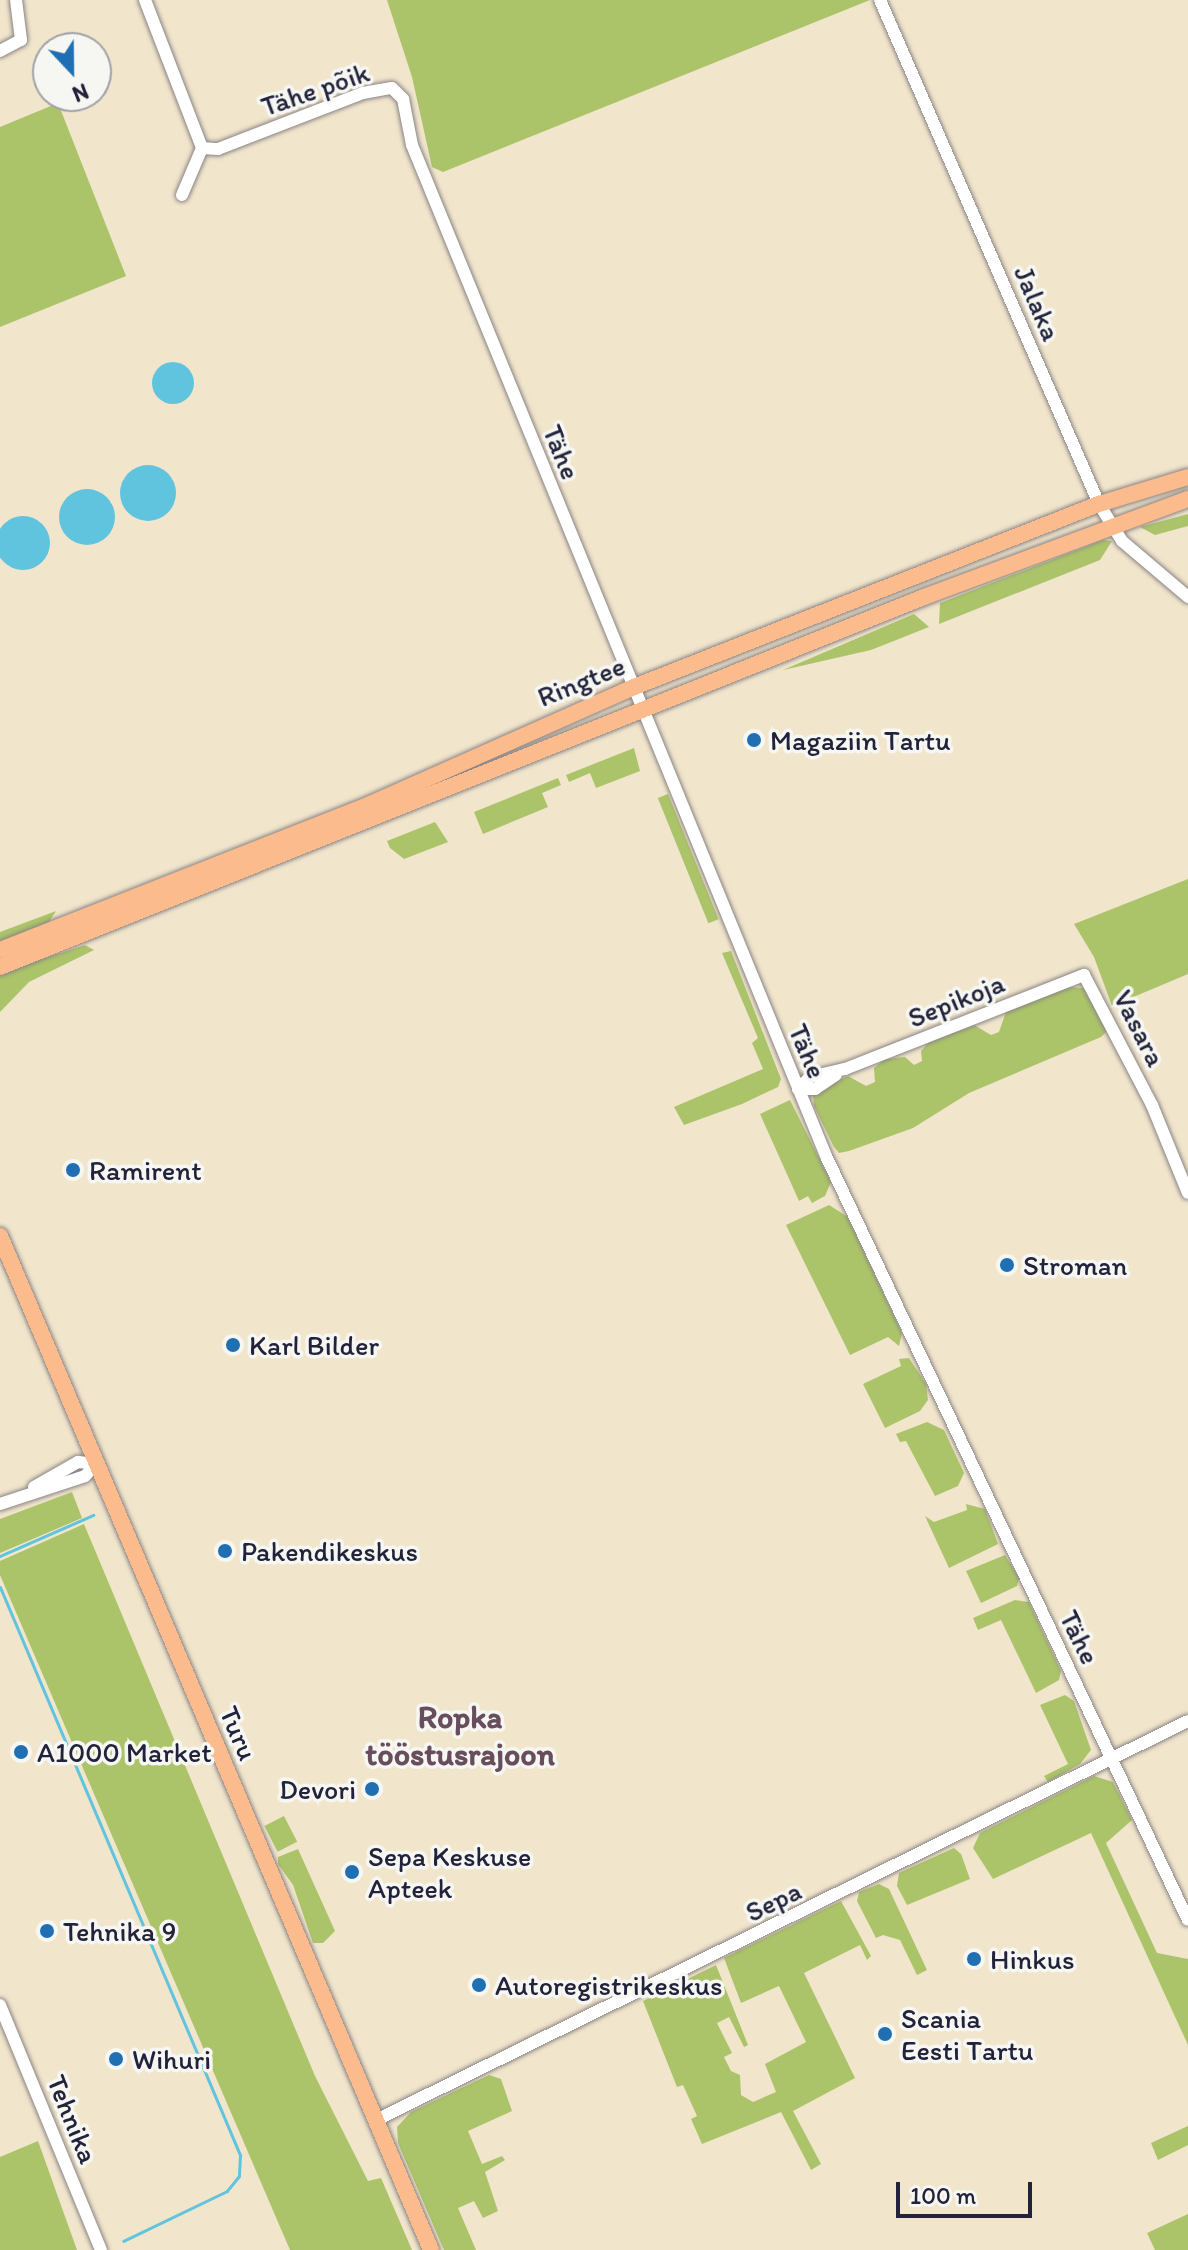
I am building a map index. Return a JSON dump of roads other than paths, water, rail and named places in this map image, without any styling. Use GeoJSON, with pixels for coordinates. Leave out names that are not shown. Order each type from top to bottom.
{"type":"FeatureCollection","features":[{"type":"Feature","properties":{"kind":"main road","name":"Ringtee"},"geometry":{"type":"LineString","coordinates":[[0,950],[370,804],[634,687],[1099,504],[1188,477]]}},
{"type":"Feature","properties":{"kind":"main road","name":"Ringtee"},"geometry":{"type":"LineString","coordinates":[[0,967],[643,708],[1110,525],[1188,499]]}},
{"type":"Feature","properties":{"kind":"main road","name":"Turu"},"geometry":{"type":"LineString","coordinates":[[0,1236],[431,2250]]}},
{"type":"Feature","properties":{"kind":"street"},"geometry":{"type":"LineString","coordinates":[[0,51],[21,40],[16,0]]}},
{"type":"Feature","properties":{"kind":"street"},"geometry":{"type":"LineString","coordinates":[[145,0],[202,148],[182,195]]}},
{"type":"Feature","properties":{"kind":"street","name":"Jalaka"},"geometry":{"type":"LineString","coordinates":[[880,0],[1099,504],[1110,525],[1188,597]]}},
{"type":"Feature","properties":{"kind":"street","name":"Tähe põik"},"geometry":{"type":"LineString","coordinates":[[202,148],[218,149],[363,93],[392,88],[403,99],[412,145],[427,181]]}},
{"type":"Feature","properties":{"kind":"street","name":"Tähe"},"geometry":{"type":"LineString","coordinates":[[427,181],[798,1089],[1188,1920]]}},
{"type":"Feature","properties":{"kind":"street","name":"Sepikoja"},"geometry":{"type":"LineString","coordinates":[[798,1089],[810,1077],[845,1069],[1084,975]]}},
{"type":"Feature","properties":{"kind":"street","name":"Vasara"},"geometry":{"type":"LineString","coordinates":[[1084,975],[1146,1093],[1188,1193]]}},
{"type":"Feature","properties":{"kind":"street"},"geometry":{"type":"LineString","coordinates":[[0,1504],[85,1476],[96,1464]]}},
{"type":"Feature","properties":{"kind":"street","name":"Sepa"},"geometry":{"type":"LineString","coordinates":[[376,2120],[1188,1721]]}},
{"type":"Feature","properties":{"kind":"street","name":"Tehnika"},"geometry":{"type":"LineString","coordinates":[[0,2005],[101,2250]]}},
{"type":"Feature","properties":{"kind":"water"},"geometry":{"type":"Polygon","coordinates":[[[173,362],[188,368],[194,383],[188,398],[173,404],[158,398],[152,383],[158,368],[173,362]]]}},
{"type":"Feature","properties":{"kind":"water"},"geometry":{"type":"Polygon","coordinates":[[[148,465],[168,473],[176,493],[168,513],[148,521],[128,513],[120,493],[128,473],[148,465]]]}},
{"type":"Feature","properties":{"kind":"water"},"geometry":{"type":"Polygon","coordinates":[[[87,489],[107,497],[115,517],[107,537],[87,545],[67,537],[59,517],[67,497],[87,489]]]}},
{"type":"Feature","properties":{"kind":"water"},"geometry":{"type":"Polygon","coordinates":[[[23,516],[34,518],[42,524],[48,532],[48,554],[42,562],[34,568],[23,570],[12,568],[4,562],[-2,554],[-4,543],[-2,532],[4,524],[12,518],[23,516]]]}},
{"type":"Feature","properties":{"kind":"waterway"},"geometry":{"type":"LineString","coordinates":[[0,1556],[93,1515]]}},
{"type":"Feature","properties":{"kind":"waterway"},"geometry":{"type":"LineString","coordinates":[[0,1587],[240,2155],[239,2176],[227,2191],[123,2241]]}},
{"type":"Feature","properties":{"kind":"place","name":"Magaziin Tartu"},"geometry":{"type":"Point","coordinates":[754,740]}},
{"type":"Feature","properties":{"kind":"place","name":"Ramirent"},"geometry":{"type":"Point","coordinates":[73,1170]}},
{"type":"Feature","properties":{"kind":"place","name":"Stroman"},"geometry":{"type":"Point","coordinates":[1007,1265]}},
{"type":"Feature","properties":{"kind":"place","name":"Karl Bilder"},"geometry":{"type":"Point","coordinates":[233,1345]}},
{"type":"Feature","properties":{"kind":"place","name":"Pakendikeskus"},"geometry":{"type":"Point","coordinates":[225,1551]}},
{"type":"Feature","properties":{"kind":"place","name":"A1000 Market"},"geometry":{"type":"Point","coordinates":[21,1752]}},
{"type":"Feature","properties":{"kind":"place","name":"Devori"},"geometry":{"type":"Point","coordinates":[372,1789]}},
{"type":"Feature","properties":{"kind":"place","name":"Sepa Keskuse Apteek"},"geometry":{"type":"Point","coordinates":[352,1872]}},
{"type":"Feature","properties":{"kind":"place","name":"Tehnika 9"},"geometry":{"type":"Point","coordinates":[47,1931]}},
{"type":"Feature","properties":{"kind":"place","name":"Hinkus"},"geometry":{"type":"Point","coordinates":[974,1959]}},
{"type":"Feature","properties":{"kind":"place","name":"Autoregistrikeskus"},"geometry":{"type":"Point","coordinates":[479,1985]}},
{"type":"Feature","properties":{"kind":"place","name":"Scania Eesti Tartu"},"geometry":{"type":"Point","coordinates":[885,2034]}},
{"type":"Feature","properties":{"kind":"place","name":"Wihuri"},"geometry":{"type":"Point","coordinates":[116,2059]}},
{"type":"Feature","properties":{"kind":"district","name":"Ropka tööstusrajoon"},"geometry":{"type":"Point","coordinates":[460,1736]}}]}
